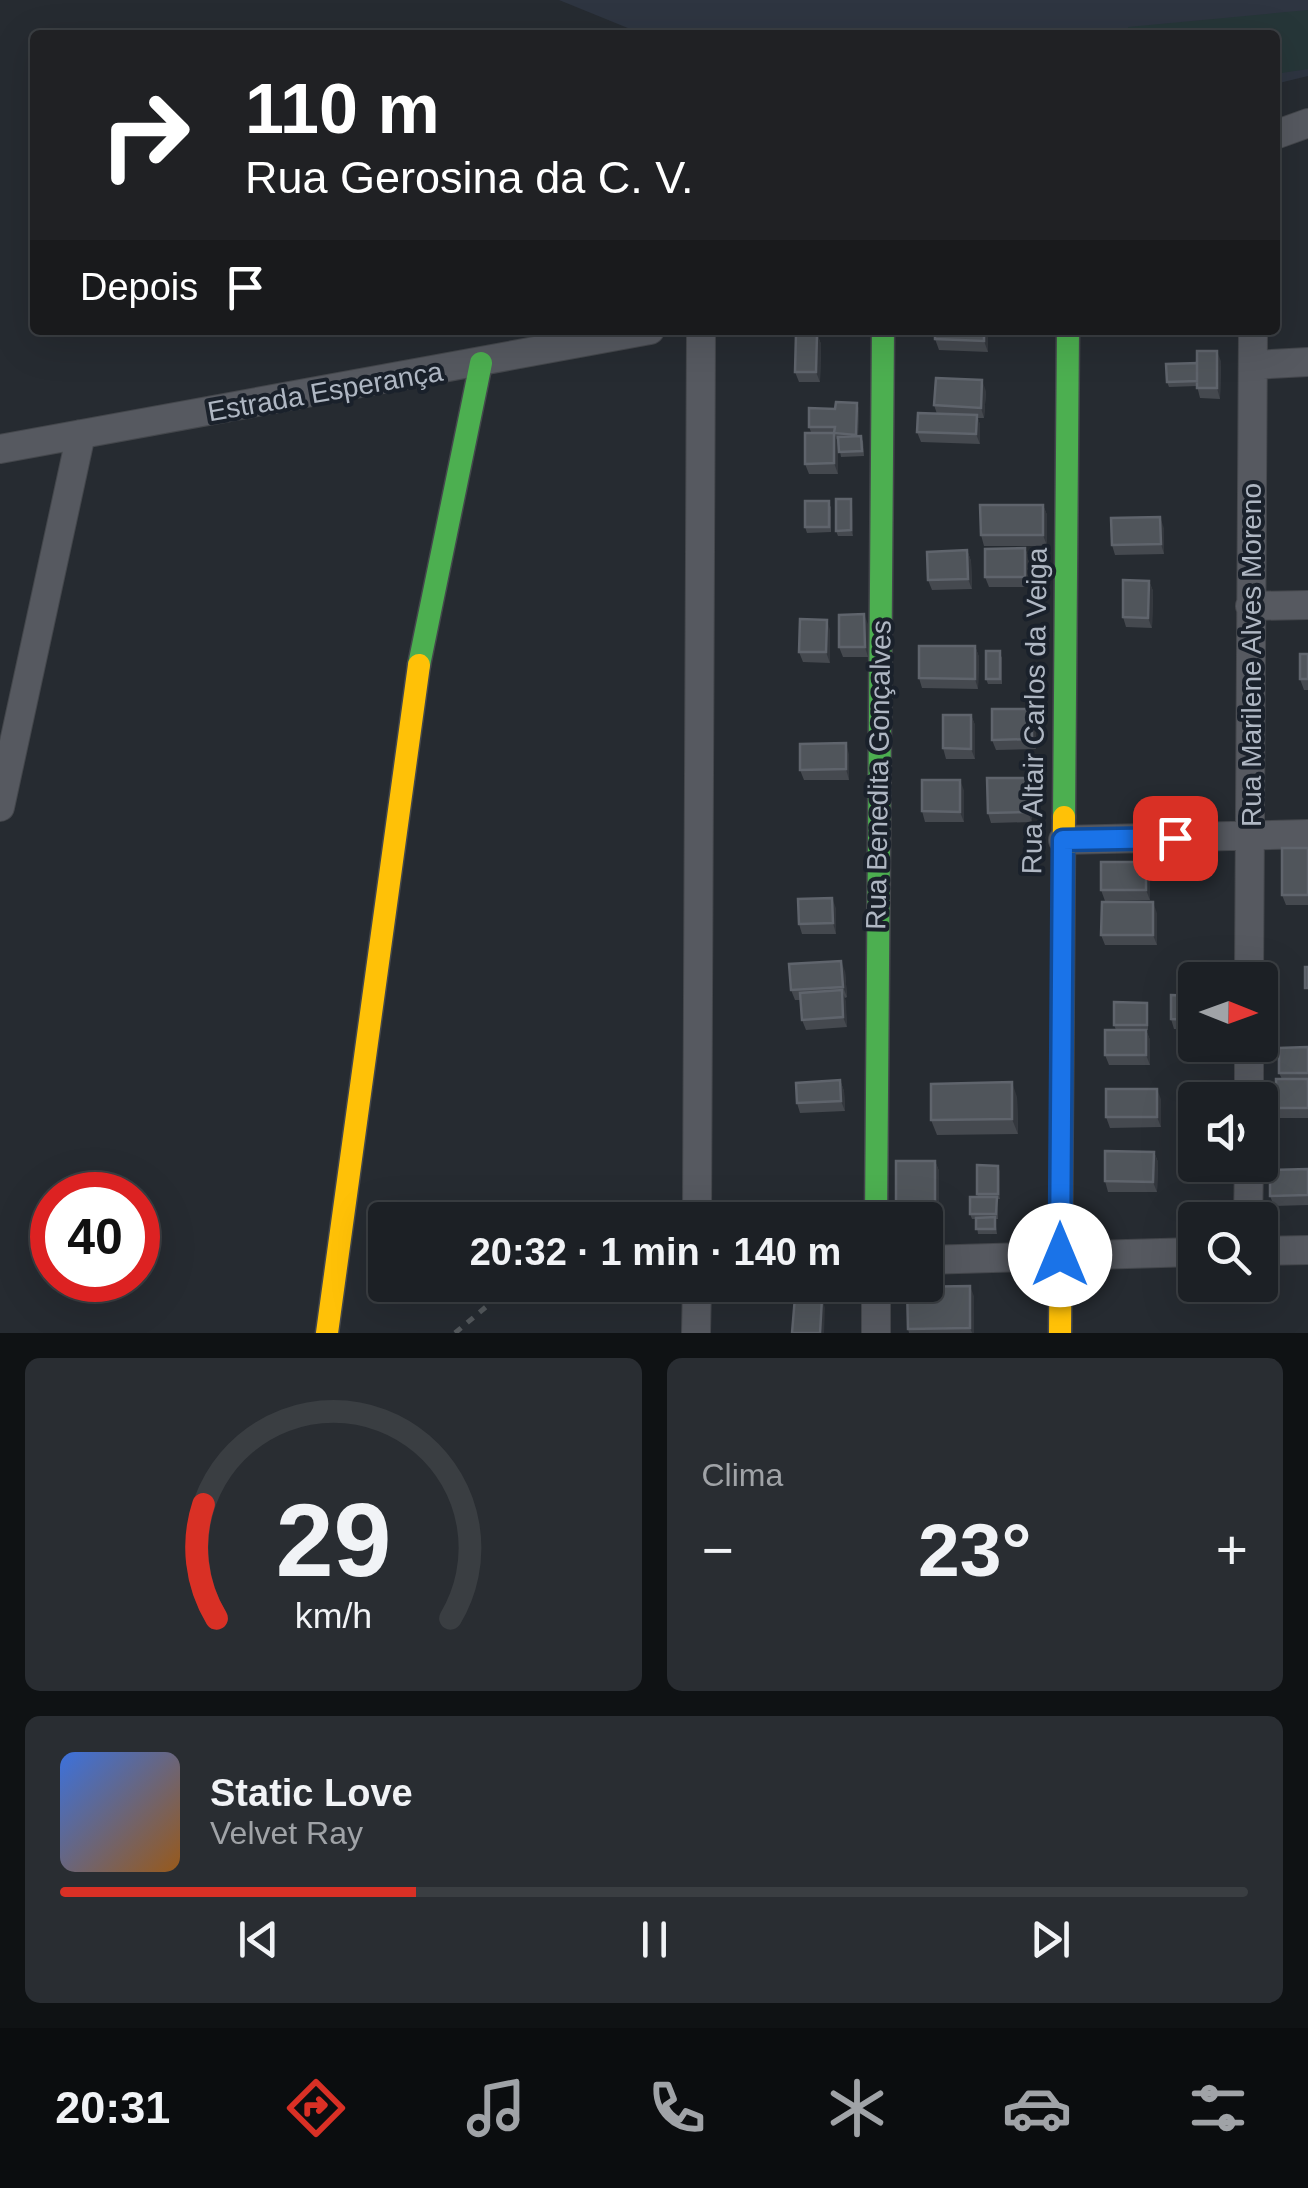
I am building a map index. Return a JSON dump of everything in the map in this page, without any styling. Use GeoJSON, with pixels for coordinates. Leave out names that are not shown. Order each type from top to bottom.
{"type":"FeatureCollection","features":[{"type":"Feature","properties":{"kind":"street"},"geometry":{"type":"LineString","coordinates":[[1280,133],[1308,123]]}},
{"type":"Feature","properties":{"kind":"street","name":"Estrada Esperança"},"geometry":{"type":"LineString","coordinates":[[0,449],[624,335]]}},
{"type":"Feature","properties":{"kind":"street"},"geometry":{"type":"LineString","coordinates":[[697,1202],[700,335]]}},
{"type":"Feature","properties":{"kind":"street","name":"Rua Benedita Gonçalves"},"geometry":{"type":"LineString","coordinates":[[876,1202],[882,335]]}},
{"type":"Feature","properties":{"kind":"street","name":"Rua Altair Carlos da Veiga"},"geometry":{"type":"LineString","coordinates":[[1060,1333],[1068,335]]}},
{"type":"Feature","properties":{"kind":"street","name":"Rua Marilene Alves Moreno"},"geometry":{"type":"LineString","coordinates":[[1250,962],[1253,335]]}},
{"type":"Feature","properties":{"kind":"street"},"geometry":{"type":"LineString","coordinates":[[1253,365],[1308,362]]}},
{"type":"Feature","properties":{"kind":"street"},"geometry":{"type":"LineString","coordinates":[[328,1333],[418,668],[481,363]]}},
{"type":"Feature","properties":{"kind":"street"},"geometry":{"type":"LineString","coordinates":[[0,807],[81,434]]}},
{"type":"Feature","properties":{"kind":"street"},"geometry":{"type":"LineString","coordinates":[[1250,606],[1308,605]]}},
{"type":"Feature","properties":{"kind":"street"},"geometry":{"type":"LineString","coordinates":[[1063,840],[1308,834]]}},
{"type":"Feature","properties":{"kind":"street"},"geometry":{"type":"LineString","coordinates":[[1278,1250],[1308,1250]]}},
{"type":"Feature","properties":{"kind":"street"},"geometry":{"type":"LineString","coordinates":[[943,1259],[1178,1252]]}},
{"type":"Feature","properties":{"kind":"street"},"geometry":{"type":"LineString","coordinates":[[696,1333],[697,1302]]}},
{"type":"Feature","properties":{"kind":"street"},"geometry":{"type":"LineString","coordinates":[[876,1302],[876,1333]]}},
{"type":"Feature","properties":{"kind":"path"},"geometry":{"type":"LineString","coordinates":[[455,1333],[492,1302]]}},
{"type":"Feature","properties":{"kind":"shaded area"},"geometry":{"type":"Polygon","coordinates":[[[559,0],[1308,0],[1308,76],[1280,83],[1280,30],[633,30],[559,0]]]}},
{"type":"Feature","properties":{"kind":"shaded area"},"geometry":{"type":"Polygon","coordinates":[[[1308,10],[1308,69],[1280,73],[1280,30],[1128,27],[1308,10]]]}},
{"type":"Feature","properties":{"kind":"building"},"geometry":{"type":"Polygon","coordinates":[[[796,335],[817,335],[816,372],[795,372],[796,335]]]}},
{"type":"Feature","properties":{"kind":"building"},"geometry":{"type":"Polygon","coordinates":[[[935,335],[984,335],[984,341],[935,339],[935,335]]]}},
{"type":"Feature","properties":{"kind":"building"},"geometry":{"type":"Polygon","coordinates":[[[1197,351],[1217,351],[1217,388],[1197,388],[1197,351]]]}},
{"type":"Feature","properties":{"kind":"building"},"geometry":{"type":"Polygon","coordinates":[[[1197,363],[1197,381],[1167,382],[1166,364],[1197,363]]]}},
{"type":"Feature","properties":{"kind":"building"},"geometry":{"type":"Polygon","coordinates":[[[936,378],[982,380],[981,408],[934,405],[936,378]]]}},
{"type":"Feature","properties":{"kind":"building"},"geometry":{"type":"Polygon","coordinates":[[[836,402],[857,403],[856,435],[834,433],[835,427],[809,427],[809,408],[835,409],[836,402]]]}},
{"type":"Feature","properties":{"kind":"building"},"geometry":{"type":"Polygon","coordinates":[[[918,413],[977,415],[976,434],[917,432],[918,413]]]}},
{"type":"Feature","properties":{"kind":"building"},"geometry":{"type":"Polygon","coordinates":[[[805,433],[834,433],[834,463],[805,464],[805,433]]]}},
{"type":"Feature","properties":{"kind":"building"},"geometry":{"type":"Polygon","coordinates":[[[861,436],[862,451],[839,452],[838,437],[861,436]]]}},
{"type":"Feature","properties":{"kind":"building"},"geometry":{"type":"Polygon","coordinates":[[[836,499],[851,499],[851,530],[836,531],[836,499]]]}},
{"type":"Feature","properties":{"kind":"building"},"geometry":{"type":"Polygon","coordinates":[[[805,501],[829,501],[829,527],[805,527],[805,501]]]}},
{"type":"Feature","properties":{"kind":"building"},"geometry":{"type":"Polygon","coordinates":[[[980,505],[1043,505],[1043,535],[981,535],[980,505]]]}},
{"type":"Feature","properties":{"kind":"building"},"geometry":{"type":"Polygon","coordinates":[[[1160,517],[1161,544],[1112,545],[1111,518],[1160,517]]]}},
{"type":"Feature","properties":{"kind":"building"},"geometry":{"type":"Polygon","coordinates":[[[1025,548],[1025,577],[985,577],[985,549],[1025,548]]]}},
{"type":"Feature","properties":{"kind":"building"},"geometry":{"type":"Polygon","coordinates":[[[967,550],[968,579],[928,580],[927,552],[967,550]]]}},
{"type":"Feature","properties":{"kind":"building"},"geometry":{"type":"Polygon","coordinates":[[[1123,580],[1149,581],[1148,618],[1123,617],[1123,580]]]}},
{"type":"Feature","properties":{"kind":"building"},"geometry":{"type":"Polygon","coordinates":[[[864,614],[865,647],[839,647],[839,615],[864,614]]]}},
{"type":"Feature","properties":{"kind":"building"},"geometry":{"type":"Polygon","coordinates":[[[800,619],[827,620],[826,652],[799,652],[800,619]]]}},
{"type":"Feature","properties":{"kind":"building"},"geometry":{"type":"Polygon","coordinates":[[[919,646],[975,646],[975,679],[919,678],[919,646]]]}},
{"type":"Feature","properties":{"kind":"building"},"geometry":{"type":"Polygon","coordinates":[[[986,651],[1000,651],[1000,679],[986,679],[986,651]]]}},
{"type":"Feature","properties":{"kind":"building"},"geometry":{"type":"Polygon","coordinates":[[[1300,654],[1308,654],[1308,679],[1300,679],[1300,654]]]}},
{"type":"Feature","properties":{"kind":"building"},"geometry":{"type":"Polygon","coordinates":[[[992,709],[1032,709],[1032,739],[992,740],[992,709]]]}},
{"type":"Feature","properties":{"kind":"building"},"geometry":{"type":"Polygon","coordinates":[[[943,715],[971,715],[971,749],[943,748],[943,715]]]}},
{"type":"Feature","properties":{"kind":"building"},"geometry":{"type":"Polygon","coordinates":[[[846,743],[846,769],[800,770],[800,744],[846,743]]]}},
{"type":"Feature","properties":{"kind":"building"},"geometry":{"type":"Polygon","coordinates":[[[987,778],[1028,778],[1028,812],[988,813],[987,778]]]}},
{"type":"Feature","properties":{"kind":"building"},"geometry":{"type":"Polygon","coordinates":[[[922,780],[960,780],[960,812],[922,811],[922,780]]]}},
{"type":"Feature","properties":{"kind":"building"},"geometry":{"type":"Polygon","coordinates":[[[1282,848],[1308,848],[1308,895],[1282,895],[1282,848]]]}},
{"type":"Feature","properties":{"kind":"building"},"geometry":{"type":"Polygon","coordinates":[[[1101,862],[1146,862],[1146,890],[1101,890],[1101,862]]]}},
{"type":"Feature","properties":{"kind":"building"},"geometry":{"type":"Polygon","coordinates":[[[832,898],[833,923],[799,924],[798,899],[832,898]]]}},
{"type":"Feature","properties":{"kind":"building"},"geometry":{"type":"Polygon","coordinates":[[[1102,902],[1153,902],[1153,935],[1101,935],[1102,902]]]}},
{"type":"Feature","properties":{"kind":"building"},"geometry":{"type":"Polygon","coordinates":[[[841,961],[843,987],[791,990],[789,964],[841,961]]]}},
{"type":"Feature","properties":{"kind":"building"},"geometry":{"type":"Polygon","coordinates":[[[1308,967],[1308,988],[1305,988],[1308,967]]]}},
{"type":"Feature","properties":{"kind":"building"},"geometry":{"type":"Polygon","coordinates":[[[842,990],[843,1017],[802,1020],[800,993],[842,990]]]}},
{"type":"Feature","properties":{"kind":"building"},"geometry":{"type":"Polygon","coordinates":[[[1171,995],[1178,995],[1178,1019],[1171,1019],[1171,995]]]}},
{"type":"Feature","properties":{"kind":"building"},"geometry":{"type":"Polygon","coordinates":[[[1114,1002],[1147,1003],[1147,1025],[1114,1025],[1114,1002]]]}},
{"type":"Feature","properties":{"kind":"building"},"geometry":{"type":"Polygon","coordinates":[[[1105,1030],[1146,1030],[1146,1055],[1105,1055],[1105,1030]]]}},
{"type":"Feature","properties":{"kind":"building"},"geometry":{"type":"Polygon","coordinates":[[[1308,1047],[1308,1073],[1279,1073],[1279,1048],[1308,1047]]]}},
{"type":"Feature","properties":{"kind":"building"},"geometry":{"type":"Polygon","coordinates":[[[1308,1079],[1308,1108],[1278,1108],[1276,1082],[1308,1079]]]}},
{"type":"Feature","properties":{"kind":"building"},"geometry":{"type":"Polygon","coordinates":[[[840,1080],[841,1101],[797,1103],[796,1083],[840,1080]]]}},
{"type":"Feature","properties":{"kind":"building"},"geometry":{"type":"Polygon","coordinates":[[[1012,1082],[1012,1119],[931,1120],[931,1084],[1012,1082]]]}},
{"type":"Feature","properties":{"kind":"building"},"geometry":{"type":"Polygon","coordinates":[[[1106,1089],[1157,1089],[1157,1117],[1106,1117],[1106,1089]]]}},
{"type":"Feature","properties":{"kind":"building"},"geometry":{"type":"Polygon","coordinates":[[[1105,1151],[1154,1152],[1153,1182],[1105,1181],[1105,1151]]]}},
{"type":"Feature","properties":{"kind":"building"},"geometry":{"type":"Polygon","coordinates":[[[896,1161],[935,1161],[935,1202],[896,1202],[896,1161]]]}},
{"type":"Feature","properties":{"kind":"building"},"geometry":{"type":"Polygon","coordinates":[[[977,1165],[998,1166],[998,1194],[977,1194],[977,1165]]]}},
{"type":"Feature","properties":{"kind":"building"},"geometry":{"type":"Polygon","coordinates":[[[1308,1169],[1308,1195],[1270,1196],[1270,1182],[1278,1182],[1278,1170],[1308,1169]]]}},
{"type":"Feature","properties":{"kind":"building"},"geometry":{"type":"Polygon","coordinates":[[[970,1197],[997,1197],[996,1214],[970,1214],[970,1197]]]}},
{"type":"Feature","properties":{"kind":"building"},"geometry":{"type":"Polygon","coordinates":[[[995,1217],[995,1229],[976,1229],[976,1218],[995,1217]]]}},
{"type":"Feature","properties":{"kind":"building"},"geometry":{"type":"Polygon","coordinates":[[[943,1286],[970,1286],[970,1328],[908,1329],[907,1302],[943,1302],[943,1286]]]}},
{"type":"Feature","properties":{"kind":"building"},"geometry":{"type":"Polygon","coordinates":[[[795,1302],[822,1302],[820,1333],[792,1333],[795,1302]]]}},
{"type":"Feature","properties":{"kind":"traffic: fast"},"geometry":{"type":"LineString","coordinates":[[876,1202],[883,335]]}},
{"type":"Feature","properties":{"kind":"traffic: fast"},"geometry":{"type":"LineString","coordinates":[[1064,817],[1068,335]]}},
{"type":"Feature","properties":{"kind":"traffic: fast"},"geometry":{"type":"LineString","coordinates":[[419,665],[481,363]]}},
{"type":"Feature","properties":{"kind":"traffic: slow"},"geometry":{"type":"LineString","coordinates":[[327,1333],[419,665]]}},
{"type":"Feature","properties":{"kind":"traffic: slow"},"geometry":{"type":"LineString","coordinates":[[1060,1333],[1064,817]]}},
{"type":"Feature","properties":{"kind":"route"},"geometry":{"type":"LineString","coordinates":[[1060,1255],[1063,840],[1175,838]]}}]}
